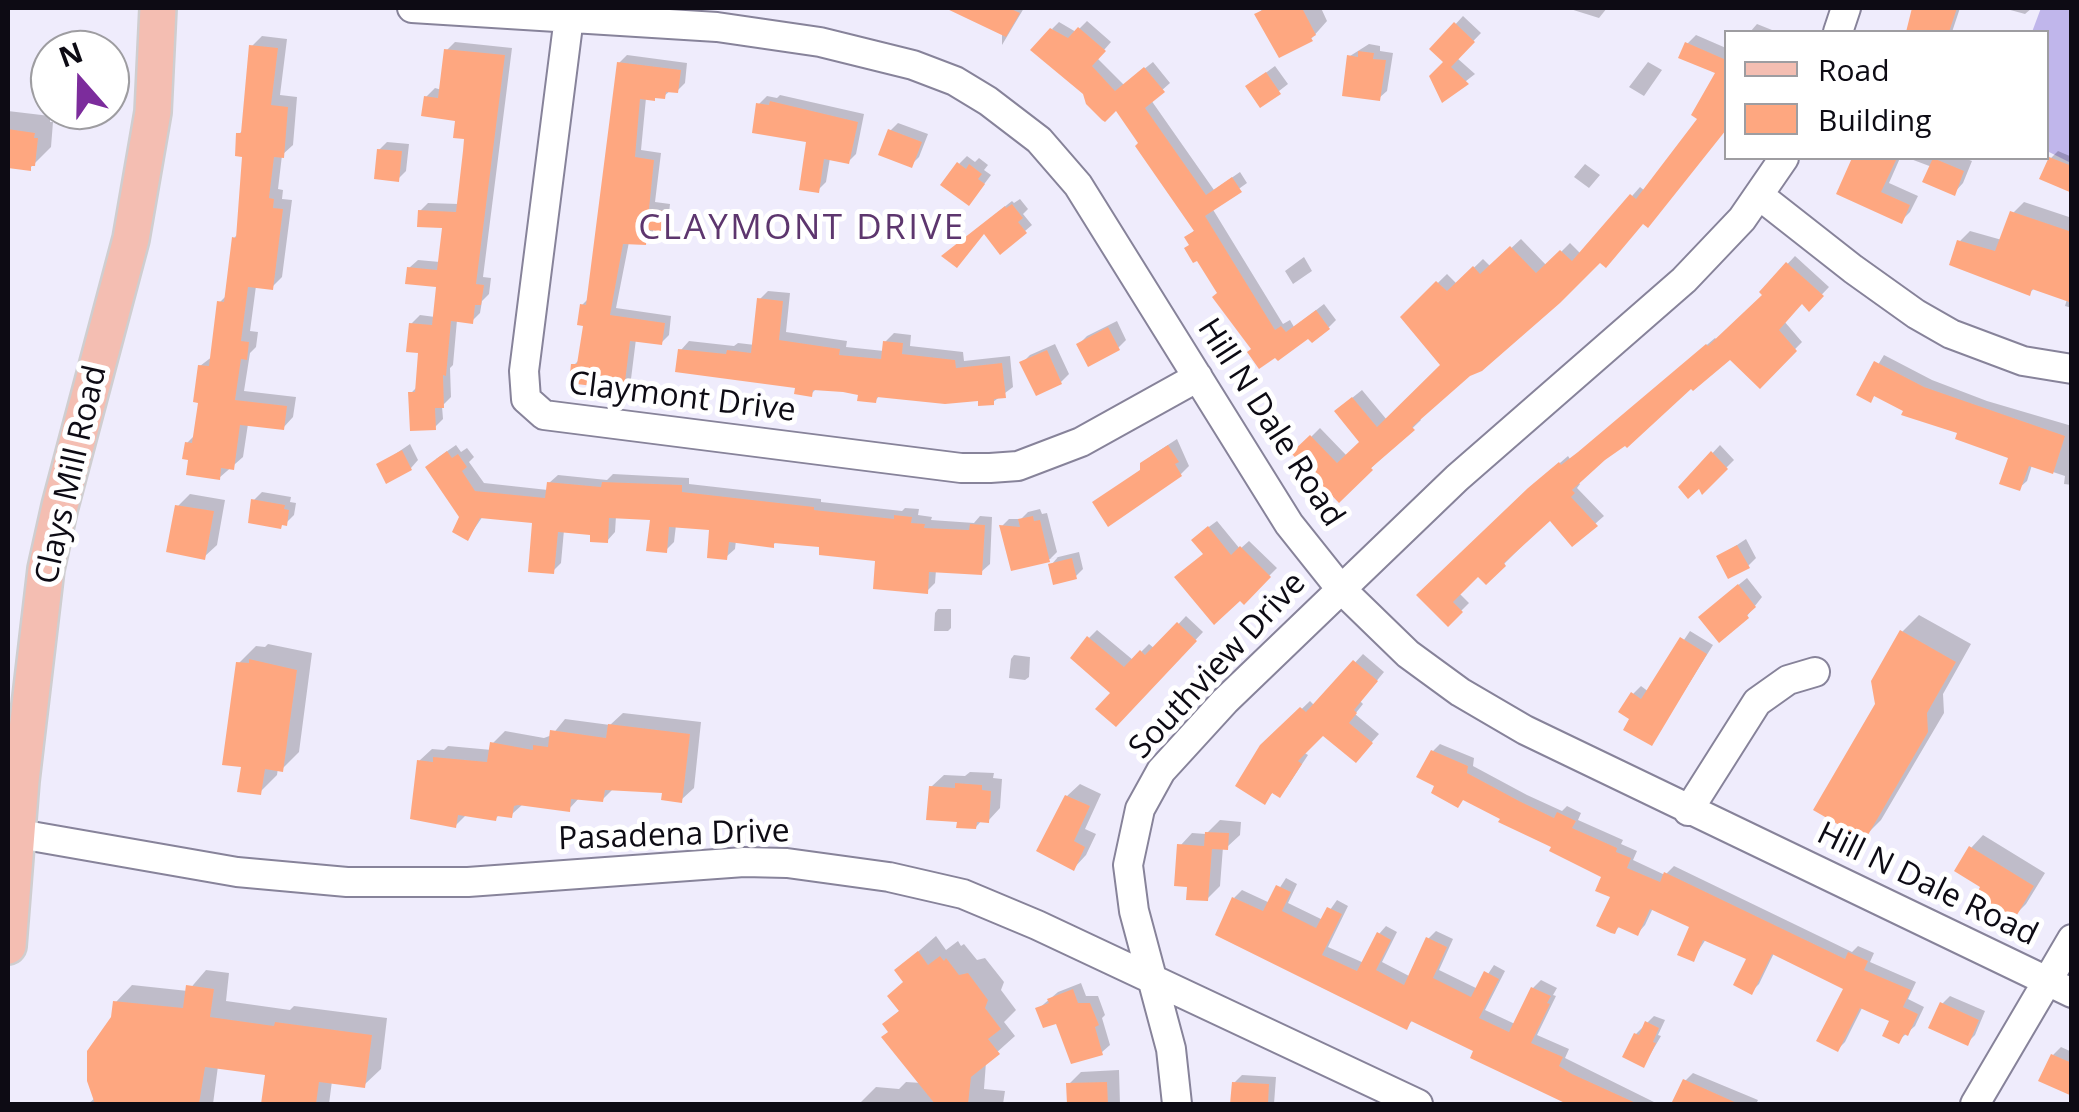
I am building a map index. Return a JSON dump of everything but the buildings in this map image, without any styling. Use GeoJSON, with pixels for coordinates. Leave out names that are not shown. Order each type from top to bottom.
{"type":"FeatureCollection","features":[{"type":"Feature","properties":{"kind":"main road","name":"Clays Mill Road"},"geometry":{"type":"LineString","coordinates":[[8,946],[12,833],[46,569],[134,224],[153,112],[158,8]]}},
{"type":"Feature","properties":{"kind":"street","name":"Hill N Dale Road"},"geometry":{"type":"LineString","coordinates":[[412,8],[717,27],[820,42],[898,60],[955,81],[1016,121],[1060,162],[1097,214],[1289,524],[1340,588],[1408,654],[1460,692],[1524,730],[2059,987]]}},
{"type":"Feature","properties":{"kind":"street","name":"Claymont Drive"},"geometry":{"type":"LineString","coordinates":[[568,17],[524,371],[526,399],[544,414],[962,468],[990,468],[1018,466],[1051,455],[1198,377]]}},
{"type":"Feature","properties":{"kind":"street","name":"Southview Drive"},"geometry":{"type":"LineString","coordinates":[[1178,1104],[1171,1049],[1130,888],[1130,845],[1140,809],[1161,772],[1178,750],[1340,588],[1457,478],[1684,280],[1760,196],[1783,160]]}},
{"type":"Feature","properties":{"kind":"street"},"geometry":{"type":"LineString","coordinates":[[1760,196],[1853,269],[1951,334],[2023,361],[2072,369]]}},
{"type":"Feature","properties":{"kind":"street"},"geometry":{"type":"LineString","coordinates":[[1688,810],[1757,702],[1788,680],[1815,672]]}},
{"type":"Feature","properties":{"kind":"street","name":"Pasadena Drive"},"geometry":{"type":"LineString","coordinates":[[12,833],[237,872],[347,882],[468,882],[744,862],[844,870],[963,894],[1418,1104]]}},
{"type":"Feature","properties":{"kind":"street"},"geometry":{"type":"LineString","coordinates":[[1975,1104],[2059,987],[2072,940]]}},
{"type":"Feature","properties":{"kind":"shaded area"},"geometry":{"type":"Polygon","coordinates":[[[2041,8],[2071,8],[2071,163],[2049,152],[2049,30],[2033,30],[2041,8]]]}},
{"type":"Feature","properties":{"kind":"district","name":"CLAYMONT DRIVE"},"geometry":{"type":"Point","coordinates":[802,229]}}]}
